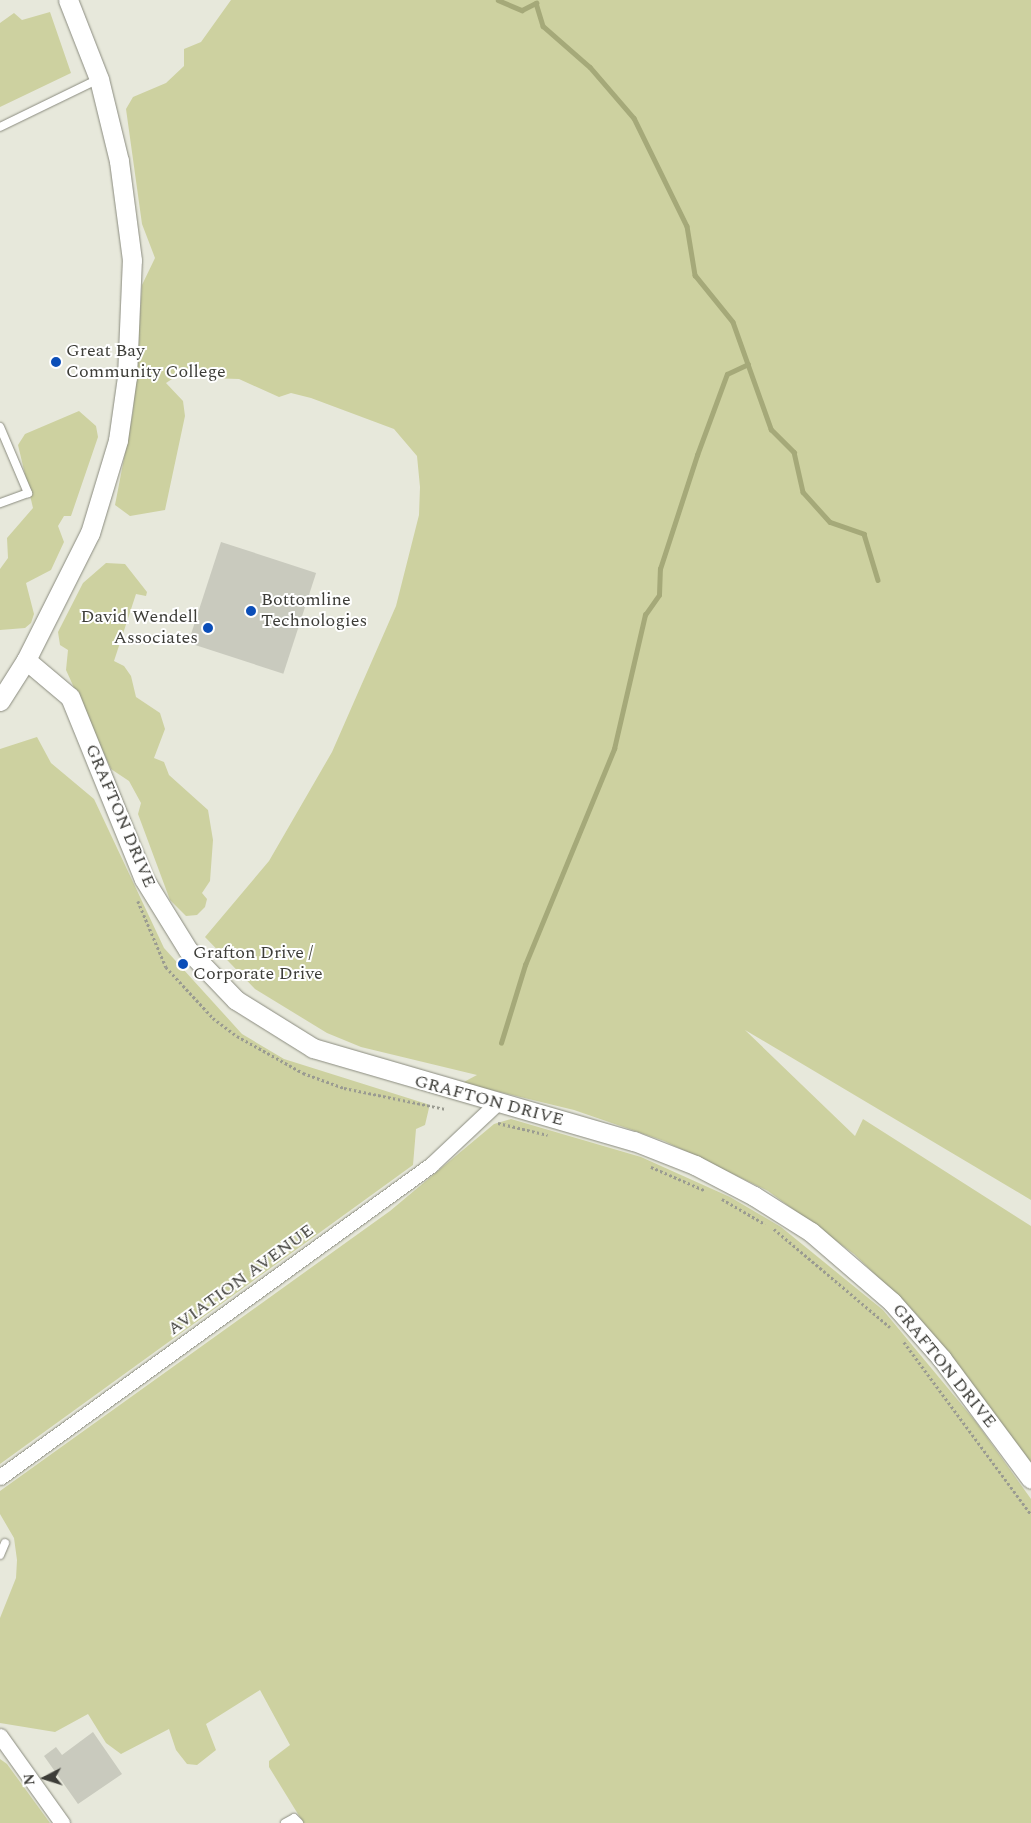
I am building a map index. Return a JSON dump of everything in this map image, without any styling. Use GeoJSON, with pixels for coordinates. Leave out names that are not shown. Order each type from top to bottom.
{"type":"FeatureCollection","features":[{"type":"Feature","properties":{"kind":"street"},"geometry":{"type":"LineString","coordinates":[[0,701],[26,660],[90,533],[124,401],[132,260],[119,161],[99,78],[68,0]]}},
{"type":"Feature","properties":{"kind":"street","name":"GRAFTON DRIVE"},"geometry":{"type":"LineString","coordinates":[[26,660],[70,697],[144,879],[188,950],[236,1000],[313,1048],[497,1103],[602,1130],[695,1165],[811,1232],[861,1273],[916,1328],[1031,1479]]}},
{"type":"Feature","properties":{"kind":"street","name":"AVIATION AVENUE"},"geometry":{"type":"LineString","coordinates":[[0,1477],[431,1165],[497,1103]]}},
{"type":"Feature","properties":{"kind":"street"},"geometry":{"type":"LineString","coordinates":[[0,1736],[62,1823]]}},
{"type":"Feature","properties":{"kind":"lane"},"geometry":{"type":"LineString","coordinates":[[0,127],[99,78]]}},
{"type":"Feature","properties":{"kind":"lane"},"geometry":{"type":"LineString","coordinates":[[0,427],[28,493],[0,503]]}},
{"type":"Feature","properties":{"kind":"lane"},"geometry":{"type":"LineString","coordinates":[[0,1555],[5,1543]]}},
{"type":"Feature","properties":{"kind":"lane"},"geometry":{"type":"LineString","coordinates":[[285,1823],[294,1818],[299,1823]]}},
{"type":"Feature","properties":{"kind":"path"},"geometry":{"type":"LineString","coordinates":[[148,922],[160,950]]}},
{"type":"Feature","properties":{"kind":"path"},"geometry":{"type":"LineString","coordinates":[[495,1122],[559,1137]]}},
{"type":"Feature","properties":{"kind":"path"},"geometry":{"type":"LineString","coordinates":[[642,1163],[712,1194]]}},
{"type":"Feature","properties":{"kind":"path"},"geometry":{"type":"LineString","coordinates":[[719,1198],[772,1228],[819,1263],[895,1333]]}},
{"type":"Feature","properties":{"kind":"path"},"geometry":{"type":"LineString","coordinates":[[902,1340],[1031,1514]]}},
{"type":"Feature","properties":{"kind":"green space"},"geometry":{"type":"Polygon","coordinates":[[[231,0],[1031,0],[1031,1200],[745,1030],[855,1136],[863,1119],[1031,1226],[1031,1465],[917,1315],[854,1254],[768,1191],[664,1141],[574,1110],[462,1083],[477,1075],[361,1047],[327,1033],[255,989],[205,937],[269,861],[332,752],[396,606],[419,515],[420,487],[417,456],[394,429],[311,398],[291,393],[279,397],[239,379],[175,377],[166,383],[183,401],[185,416],[165,510],[130,516],[115,505],[133,412],[142,285],[155,258],[142,224],[126,109],[133,97],[166,83],[184,66],[184,49],[201,42],[231,0]]]}},
{"type":"Feature","properties":{"kind":"green space"},"geometry":{"type":"Polygon","coordinates":[[[50,12],[71,73],[0,107],[0,23],[14,13],[22,20],[50,12]]]}},
{"type":"Feature","properties":{"kind":"green space"},"geometry":{"type":"Polygon","coordinates":[[[79,411],[96,426],[98,437],[71,516],[64,516],[58,526],[64,542],[51,570],[26,583],[34,614],[31,623],[25,628],[0,630],[0,569],[8,558],[7,538],[33,508],[18,445],[25,434],[79,411]]]}},
{"type":"Feature","properties":{"kind":"green space"},"geometry":{"type":"Polygon","coordinates":[[[106,563],[125,564],[147,592],[146,596],[136,594],[114,661],[124,666],[131,676],[136,697],[160,713],[165,729],[154,758],[164,762],[169,775],[208,810],[213,840],[210,881],[202,893],[207,899],[205,907],[197,915],[186,916],[170,900],[138,814],[141,803],[129,781],[111,769],[66,670],[68,650],[60,645],[58,632],[83,583],[106,563]]]}},
{"type":"Feature","properties":{"kind":"green space"},"geometry":{"type":"Polygon","coordinates":[[[37,737],[51,763],[94,799],[164,948],[242,1034],[284,1059],[427,1104],[429,1108],[425,1125],[416,1129],[413,1165],[0,1464],[0,749],[37,737]]]}},
{"type":"Feature","properties":{"kind":"green space"},"geometry":{"type":"Polygon","coordinates":[[[511,1119],[641,1157],[730,1197],[781,1227],[883,1310],[976,1422],[1031,1499],[1031,1823],[296,1823],[301,1819],[269,1767],[269,1761],[290,1745],[260,1690],[206,1724],[216,1750],[197,1765],[187,1764],[176,1750],[169,1729],[121,1754],[106,1743],[88,1714],[55,1732],[0,1723],[0,1618],[16,1578],[17,1560],[14,1538],[0,1514],[0,1491],[390,1211],[494,1124],[511,1119]]]}},
{"type":"Feature","properties":{"kind":"green space"},"geometry":{"type":"Polygon","coordinates":[[[0,1759],[7,1764],[50,1823],[0,1823],[0,1759]]]}},
{"type":"Feature","properties":{"kind":"building","name":"Bottomline Technologies"},"geometry":{"type":"Polygon","coordinates":[[[221,542],[316,573],[283,674],[188,643],[221,542]]]}},
{"type":"Feature","properties":{"kind":"building"},"geometry":{"type":"Polygon","coordinates":[[[93,1732],[122,1774],[78,1804],[44,1756],[56,1747],[62,1755],[93,1732]]]}},
{"type":"Feature","properties":{"kind":"waterway"},"geometry":{"type":"LineString","coordinates":[[498,0],[522,10],[536,3],[543,26],[590,67],[634,118],[687,226],[695,275],[733,322],[771,429],[794,452],[803,492],[830,522],[864,534],[878,580]]}},
{"type":"Feature","properties":{"kind":"waterway"},"geometry":{"type":"LineString","coordinates":[[501,1043],[525,965],[614,749],[645,615],[659,595],[660,569],[697,455],[727,374],[748,364]]}},
{"type":"Feature","properties":{"kind":"place","name":"Great Bay Community College"},"geometry":{"type":"Point","coordinates":[56,362]}},
{"type":"Feature","properties":{"kind":"place","name":"Bottomline Technologies"},"geometry":{"type":"Point","coordinates":[251,611]}},
{"type":"Feature","properties":{"kind":"place","name":"David Wendell Associates"},"geometry":{"type":"Point","coordinates":[208,628]}},
{"type":"Feature","properties":{"kind":"place","name":"Grafton Drive / Corporate Drive"},"geometry":{"type":"Point","coordinates":[183,964]}}]}
